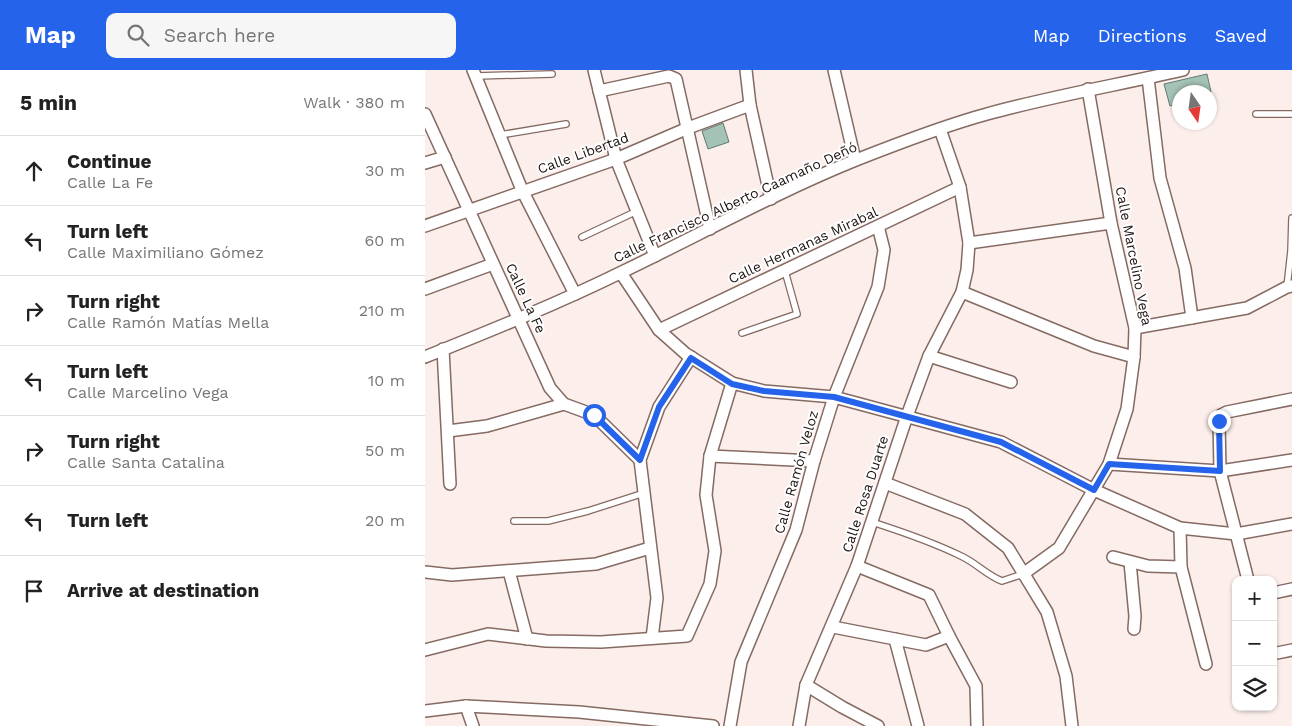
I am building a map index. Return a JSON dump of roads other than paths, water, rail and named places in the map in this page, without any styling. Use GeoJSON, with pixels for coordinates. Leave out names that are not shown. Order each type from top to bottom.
{"type":"FeatureCollection","features":[{"type":"Feature","properties":{"kind":"street"},"geometry":{"type":"LineString","coordinates":[[594,70],[616,159],[655,256]]}},
{"type":"Feature","properties":{"kind":"street"},"geometry":{"type":"LineString","coordinates":[[746,70],[751,105],[771,198]]}},
{"type":"Feature","properties":{"kind":"street"},"geometry":{"type":"LineString","coordinates":[[834,70],[855,160]]}},
{"type":"Feature","properties":{"kind":"street","name":"Calle Francisco Alberto Caamaño Deñó"},"geometry":{"type":"LineString","coordinates":[[425,356],[519,319],[575,294],[771,198],[855,160],[940,129],[988,114],[1088,89],[1183,70]]}},
{"type":"Feature","properties":{"kind":"street"},"geometry":{"type":"LineString","coordinates":[[474,73],[522,190],[575,294]]}},
{"type":"Feature","properties":{"kind":"street"},"geometry":{"type":"LineString","coordinates":[[599,92],[672,76],[677,79],[710,229]]}},
{"type":"Feature","properties":{"kind":"street"},"geometry":{"type":"LineString","coordinates":[[1147,78],[1160,178],[1185,268],[1192,318]]}},
{"type":"Feature","properties":{"kind":"street","name":"Calle Marcelino Vega"},"geometry":{"type":"LineString","coordinates":[[1023,574],[1059,548],[1109,464],[1127,409],[1134,357],[1135,328],[1111,224],[1088,89]]}},
{"type":"Feature","properties":{"kind":"street","name":"Calle Libertad"},"geometry":{"type":"LineString","coordinates":[[425,226],[470,211],[522,190],[616,159],[688,128],[751,105]]}},
{"type":"Feature","properties":{"kind":"street","name":"Calle La Fe"},"geometry":{"type":"LineString","coordinates":[[425,114],[550,388],[563,404]]}},
{"type":"Feature","properties":{"kind":"street","name":"Calle Rosa Duarte"},"geometry":{"type":"LineString","coordinates":[[799,726],[806,685],[833,627],[857,566],[929,356],[962,292],[967,270],[969,243],[960,187],[940,129]]}},
{"type":"Feature","properties":{"kind":"street"},"geometry":{"type":"LineString","coordinates":[[425,163],[445,157]]}},
{"type":"Feature","properties":{"kind":"street","name":"Calle Hermanas Mirabal"},"geometry":{"type":"LineString","coordinates":[[659,330],[960,187]]}},
{"type":"Feature","properties":{"kind":"street"},"geometry":{"type":"LineString","coordinates":[[969,243],[1111,224]]}},
{"type":"Feature","properties":{"kind":"street","name":"Calle Ramón Veloz"},"geometry":{"type":"LineString","coordinates":[[730,726],[741,662],[796,530],[814,461],[834,397],[879,287],[884,250],[878,226]]}},
{"type":"Feature","properties":{"kind":"street"},"geometry":{"type":"LineString","coordinates":[[425,289],[493,264]]}},
{"type":"Feature","properties":{"kind":"street"},"geometry":{"type":"LineString","coordinates":[[621,273],[659,330],[691,358],[732,384],[764,391],[834,397],[1001,442],[1094,490],[1180,528],[1236,534],[1292,524]]}},
{"type":"Feature","properties":{"kind":"street"},"geometry":{"type":"LineString","coordinates":[[1135,328],[1247,308],[1290,287]]}},
{"type":"Feature","properties":{"kind":"street"},"geometry":{"type":"LineString","coordinates":[[962,292],[1093,346],[1134,357]]}},
{"type":"Feature","properties":{"kind":"street"},"geometry":{"type":"LineString","coordinates":[[443,349],[450,484]]}},
{"type":"Feature","properties":{"kind":"street"},"geometry":{"type":"LineString","coordinates":[[929,356],[1011,382]]}},
{"type":"Feature","properties":{"kind":"street"},"geometry":{"type":"LineString","coordinates":[[652,638],[657,598],[640,460],[659,407],[691,358]]}},
{"type":"Feature","properties":{"kind":"street"},"geometry":{"type":"LineString","coordinates":[[425,650],[488,634],[546,641],[601,642],[687,636],[710,584],[715,551],[706,495],[710,456],[732,384]]}},
{"type":"Feature","properties":{"kind":"street"},"geometry":{"type":"LineString","coordinates":[[1247,576],[1220,471],[1219,421],[1221,415],[1227,412],[1292,399]]}},
{"type":"Feature","properties":{"kind":"street"},"geometry":{"type":"LineString","coordinates":[[448,431],[487,426],[563,404],[594,415],[640,460]]}},
{"type":"Feature","properties":{"kind":"street"},"geometry":{"type":"LineString","coordinates":[[710,456],[814,461]]}},
{"type":"Feature","properties":{"kind":"street"},"geometry":{"type":"LineString","coordinates":[[1109,464],[1220,471],[1292,460]]}},
{"type":"Feature","properties":{"kind":"street"},"geometry":{"type":"LineString","coordinates":[[885,483],[965,514],[1008,548],[1047,612],[1066,676],[1072,726]]}},
{"type":"Feature","properties":{"kind":"street"},"geometry":{"type":"LineString","coordinates":[[1180,528],[1181,567],[1206,664]]}},
{"type":"Feature","properties":{"kind":"street"},"geometry":{"type":"LineString","coordinates":[[425,572],[452,575],[596,564],[650,548]]}},
{"type":"Feature","properties":{"kind":"street"},"geometry":{"type":"LineString","coordinates":[[1113,557],[1148,566],[1181,567]]}},
{"type":"Feature","properties":{"kind":"street"},"geometry":{"type":"LineString","coordinates":[[1130,562],[1135,616],[1134,629]]}},
{"type":"Feature","properties":{"kind":"street"},"geometry":{"type":"LineString","coordinates":[[857,566],[929,595],[976,686],[977,726]]}},
{"type":"Feature","properties":{"kind":"street"},"geometry":{"type":"LineString","coordinates":[[509,571],[527,639]]}},
{"type":"Feature","properties":{"kind":"street"},"geometry":{"type":"LineString","coordinates":[[1277,592],[1292,588]]}},
{"type":"Feature","properties":{"kind":"street"},"geometry":{"type":"LineString","coordinates":[[833,627],[926,645],[949,636]]}},
{"type":"Feature","properties":{"kind":"street"},"geometry":{"type":"LineString","coordinates":[[895,639],[918,726]]}},
{"type":"Feature","properties":{"kind":"street"},"geometry":{"type":"LineString","coordinates":[[1277,653],[1292,650]]}},
{"type":"Feature","properties":{"kind":"street"},"geometry":{"type":"LineString","coordinates":[[806,685],[878,726]]}},
{"type":"Feature","properties":{"kind":"street"},"geometry":{"type":"LineString","coordinates":[[425,711],[466,706],[579,712],[713,726]]}},
{"type":"Feature","properties":{"kind":"street"},"geometry":{"type":"LineString","coordinates":[[466,706],[473,726]]}},
{"type":"Feature","properties":{"kind":"lane"},"geometry":{"type":"LineString","coordinates":[[474,73],[553,74]]}},
{"type":"Feature","properties":{"kind":"lane"},"geometry":{"type":"LineString","coordinates":[[1256,114],[1292,114]]}},
{"type":"Feature","properties":{"kind":"lane"},"geometry":{"type":"LineString","coordinates":[[499,135],[566,124]]}},
{"type":"Feature","properties":{"kind":"lane"},"geometry":{"type":"LineString","coordinates":[[582,237],[637,211]]}},
{"type":"Feature","properties":{"kind":"lane"},"geometry":{"type":"LineString","coordinates":[[1290,287],[1292,218]]}},
{"type":"Feature","properties":{"kind":"lane"},"geometry":{"type":"LineString","coordinates":[[742,333],[797,314],[785,270]]}},
{"type":"Feature","properties":{"kind":"lane"},"geometry":{"type":"LineString","coordinates":[[514,521],[548,520],[644,493]]}},
{"type":"Feature","properties":{"kind":"lane"},"geometry":{"type":"LineString","coordinates":[[872,522],[918,537],[965,558],[993,578],[1002,581],[1023,574]]}}]}
